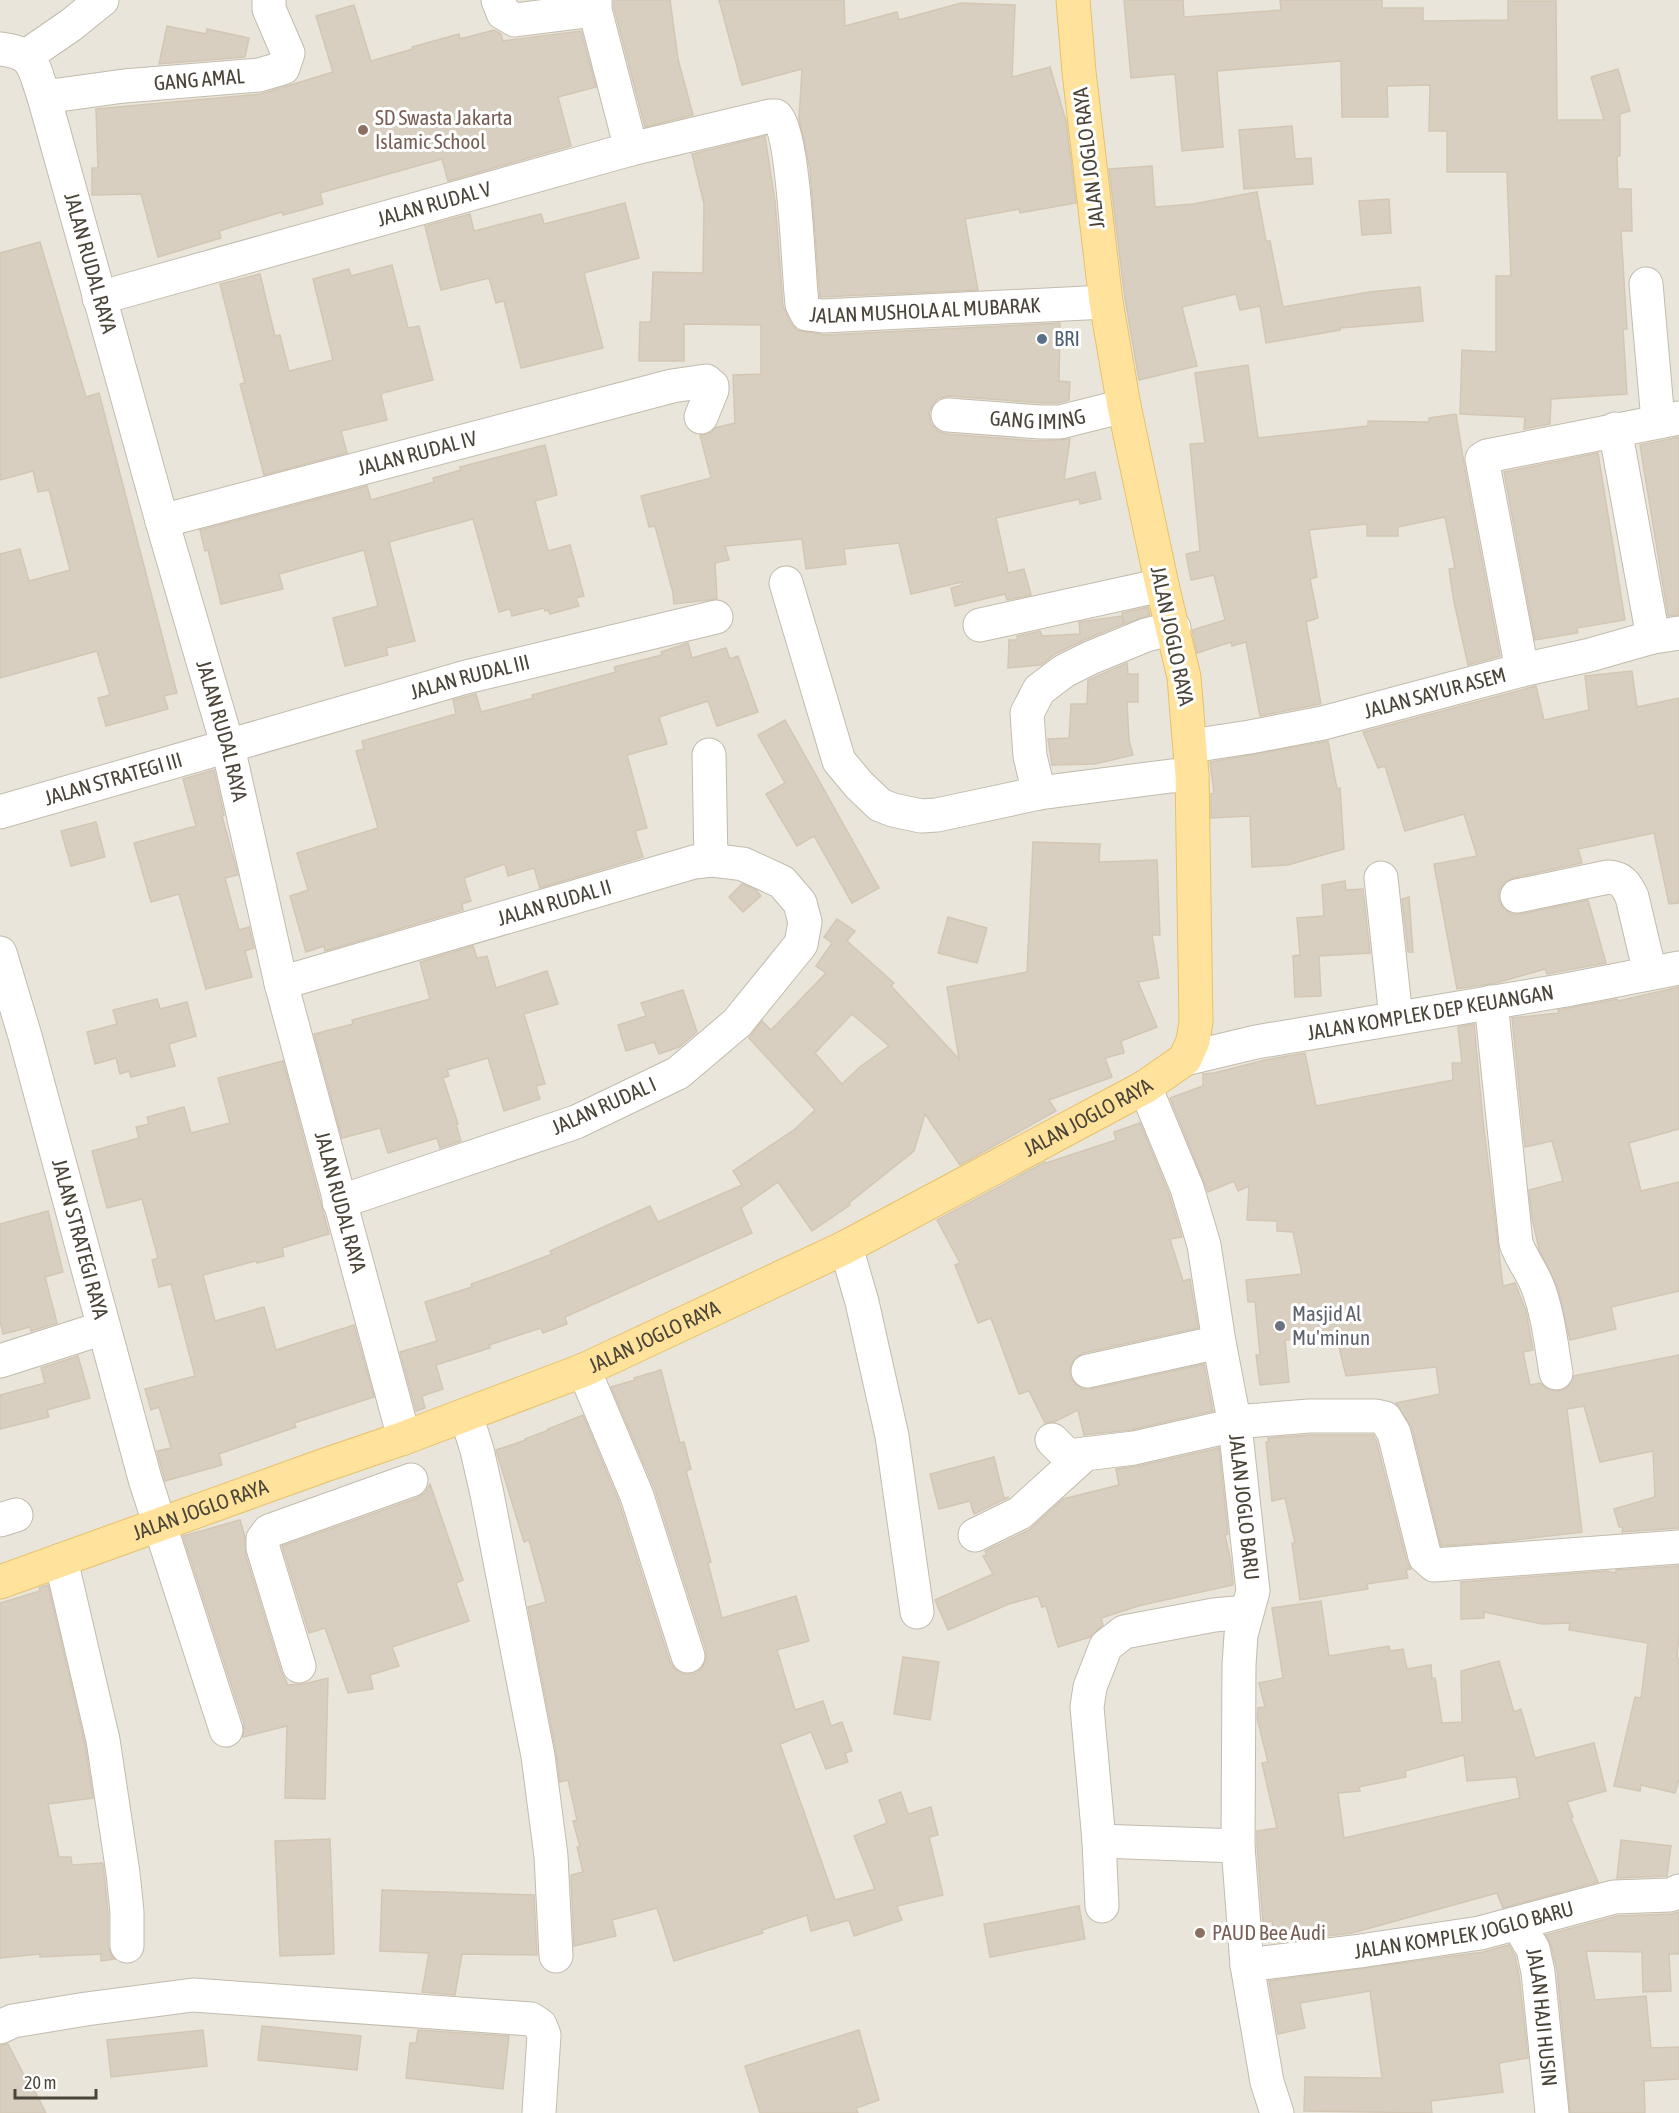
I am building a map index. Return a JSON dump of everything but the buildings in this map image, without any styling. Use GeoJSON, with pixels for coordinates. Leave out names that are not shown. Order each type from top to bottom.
{"type":"FeatureCollection","features":[{"type":"Feature","properties":{"kind":"main road","name":"JALAN JOGLO RAYA"},"geometry":{"type":"LineString","coordinates":[[0,1582],[404,1438],[584,1370],[846,1247],[1145,1087],[1185,1059],[1193,1041],[1196,1022],[1191,760],[1185,677],[1162,585],[1124,405],[1106,302],[1079,72],[1073,0]]}},
{"type":"Feature","properties":{"kind":"street"},"geometry":{"type":"LineString","coordinates":[[13,53],[102,0]]}},
{"type":"Feature","properties":{"kind":"street","name":"GANG AMAL"},"geometry":{"type":"LineString","coordinates":[[44,97],[123,86],[259,75],[283,68],[288,53],[269,9],[269,0]]}},
{"type":"Feature","properties":{"kind":"street"},"geometry":{"type":"LineString","coordinates":[[498,0],[503,13],[515,20],[595,5],[631,149]]}},
{"type":"Feature","properties":{"kind":"street","name":"JALAN RUDAL RAYA"},"geometry":{"type":"LineString","coordinates":[[13,53],[33,67],[44,97],[162,521],[228,747],[280,983],[404,1438]]}},
{"type":"Feature","properties":{"kind":"street","name":"JALAN MUSHOLA AL MUBARAK"},"geometry":{"type":"LineString","coordinates":[[770,116],[776,116],[782,124],[792,174],[802,304],[807,314],[823,316],[1106,302]]}},
{"type":"Feature","properties":{"kind":"street","name":"JALAN RUDAL V"},"geometry":{"type":"LineString","coordinates":[[99,298],[631,149],[770,116]]}},
{"type":"Feature","properties":{"kind":"street"},"geometry":{"type":"LineString","coordinates":[[1522,670],[1482,459],[1487,456],[1615,429],[1668,420],[1646,284]]}},
{"type":"Feature","properties":{"kind":"street","name":"JALAN RUDAL IV"},"geometry":{"type":"LineString","coordinates":[[162,521],[672,386],[706,381],[709,382],[712,390],[701,417]]}},
{"type":"Feature","properties":{"kind":"street","name":"GANG IMING"},"geometry":{"type":"LineString","coordinates":[[948,415],[1060,422],[1124,405]]}},
{"type":"Feature","properties":{"kind":"street"},"geometry":{"type":"LineString","coordinates":[[1615,429],[1666,635]]}},
{"type":"Feature","properties":{"kind":"street","name":"JALAN SAYUR ASEM"},"geometry":{"type":"LineString","coordinates":[[786,583],[839,761],[880,805],[921,816],[937,815],[1039,793],[1171,776],[1191,760],[1250,737],[1323,723],[1522,670],[1590,656],[1666,635]]}},
{"type":"Feature","properties":{"kind":"street"},"geometry":{"type":"LineString","coordinates":[[980,625],[1162,585]]}},
{"type":"Feature","properties":{"kind":"street","name":"JALAN RUDAL III"},"geometry":{"type":"LineString","coordinates":[[228,747],[466,677],[716,617]]}},
{"type":"Feature","properties":{"kind":"street"},"geometry":{"type":"LineString","coordinates":[[1039,793],[1030,756],[1027,712],[1039,690],[1064,671],[1090,658],[1146,635],[1174,628]]}},
{"type":"Feature","properties":{"kind":"street","name":"JALAN STRATEGI III"},"geometry":{"type":"LineString","coordinates":[[0,812],[228,747]]}},
{"type":"Feature","properties":{"kind":"street"},"geometry":{"type":"LineString","coordinates":[[709,755],[711,860]]}},
{"type":"Feature","properties":{"kind":"street","name":"JALAN RUDAL II"},"geometry":{"type":"LineString","coordinates":[[280,983],[694,862],[711,860],[744,864],[782,882],[800,903],[805,922]]}},
{"type":"Feature","properties":{"kind":"street"},"geometry":{"type":"LineString","coordinates":[[1516,896],[1608,877],[1617,878],[1627,885],[1664,971]]}},
{"type":"Feature","properties":{"kind":"street"},"geometry":{"type":"LineString","coordinates":[[1381,878],[1396,1018]]}},
{"type":"Feature","properties":{"kind":"street","name":"JALAN RUDAL I"},"geometry":{"type":"LineString","coordinates":[[339,1203],[576,1122],[678,1073],[737,1023],[801,944],[805,922]]}},
{"type":"Feature","properties":{"kind":"street","name":"JALAN STRATEGI RAYA"},"geometry":{"type":"LineString","coordinates":[[0,953],[15,1039],[160,1524],[226,1730]]}},
{"type":"Feature","properties":{"kind":"street","name":"JALAN KOMPLEK DEP KEUANGAN"},"geometry":{"type":"LineString","coordinates":[[1185,1059],[1256,1042],[1664,971]]}},
{"type":"Feature","properties":{"kind":"street"},"geometry":{"type":"LineString","coordinates":[[1491,1002],[1516,1243],[1525,1265],[1534,1278],[1541,1298],[1556,1373]]}},
{"type":"Feature","properties":{"kind":"street","name":"JALAN JOGLO BARU"},"geometry":{"type":"LineString","coordinates":[[1145,1087],[1187,1188],[1201,1233],[1234,1423],[1253,1592],[1241,1635],[1239,1665],[1238,1846],[1247,1965],[1267,2082],[1277,2113]]}},
{"type":"Feature","properties":{"kind":"street"},"geometry":{"type":"LineString","coordinates":[[846,1247],[862,1302],[892,1437],[917,1611]]}},
{"type":"Feature","properties":{"kind":"street"},"geometry":{"type":"LineString","coordinates":[[0,1361],[103,1328]]}},
{"type":"Feature","properties":{"kind":"street"},"geometry":{"type":"LineString","coordinates":[[1088,1371],[1219,1342]]}},
{"type":"Feature","properties":{"kind":"street"},"geometry":{"type":"LineString","coordinates":[[584,1370],[637,1496],[688,1656]]}},
{"type":"Feature","properties":{"kind":"street"},"geometry":{"type":"LineString","coordinates":[[466,1415],[490,1506],[538,1756],[551,1856],[556,1956]]}},
{"type":"Feature","properties":{"kind":"street"},"geometry":{"type":"LineString","coordinates":[[1052,1440],[1068,1456],[1134,1448],[1234,1423],[1308,1416],[1376,1416],[1385,1418],[1394,1434],[1425,1557],[1434,1565],[1679,1546]]}},
{"type":"Feature","properties":{"kind":"street"},"geometry":{"type":"LineString","coordinates":[[975,1535],[1020,1513],[1085,1454]]}},
{"type":"Feature","properties":{"kind":"street"},"geometry":{"type":"LineString","coordinates":[[322,1466],[334,1506]]}},
{"type":"Feature","properties":{"kind":"street"},"geometry":{"type":"LineString","coordinates":[[299,1666],[263,1548],[263,1539],[269,1531],[411,1480]]}},
{"type":"Feature","properties":{"kind":"street"},"geometry":{"type":"LineString","coordinates":[[60,1560],[103,1740],[123,1873],[127,1912],[127,1946]]}},
{"type":"Feature","properties":{"kind":"street"},"geometry":{"type":"LineString","coordinates":[[1102,1906],[1099,1841],[1087,1707],[1090,1687],[1106,1646],[1124,1632],[1214,1615],[1247,1612]]}},
{"type":"Feature","properties":{"kind":"street"},"geometry":{"type":"LineString","coordinates":[[1099,1841],[1238,1846]]}},
{"type":"Feature","properties":{"kind":"street","name":"JALAN KOMPLEK JOGLO BARU"},"geometry":{"type":"LineString","coordinates":[[1247,1965],[1371,1950],[1480,1933],[1614,1897],[1670,1895],[1679,1891]]}},
{"type":"Feature","properties":{"kind":"street","name":"JALAN HAJI HUSIN"},"geometry":{"type":"LineString","coordinates":[[1518,1924],[1533,1949],[1539,1972],[1552,2113]]}},
{"type":"Feature","properties":{"kind":"street"},"geometry":{"type":"LineString","coordinates":[[0,2027],[13,2021],[193,1995],[531,2019],[543,2030],[539,2113]]}},
{"type":"Feature","properties":{"kind":"shaded area"},"geometry":{"type":"Polygon","coordinates":[[[0,0],[1679,0],[1679,2113],[0,2113],[0,0]]]}},
{"type":"Feature","properties":{"kind":"place","name":"SD Swasta Jakarta Islamic School"},"geometry":{"type":"Point","coordinates":[363,130]}},
{"type":"Feature","properties":{"kind":"place","name":"BRI"},"geometry":{"type":"Point","coordinates":[1042,339]}},
{"type":"Feature","properties":{"kind":"place","name":"Masjid Al Mu'minun"},"geometry":{"type":"Point","coordinates":[1280,1326]}},
{"type":"Feature","properties":{"kind":"place","name":"PAUD Bee Audi"},"geometry":{"type":"Point","coordinates":[1200,1933]}}]}
